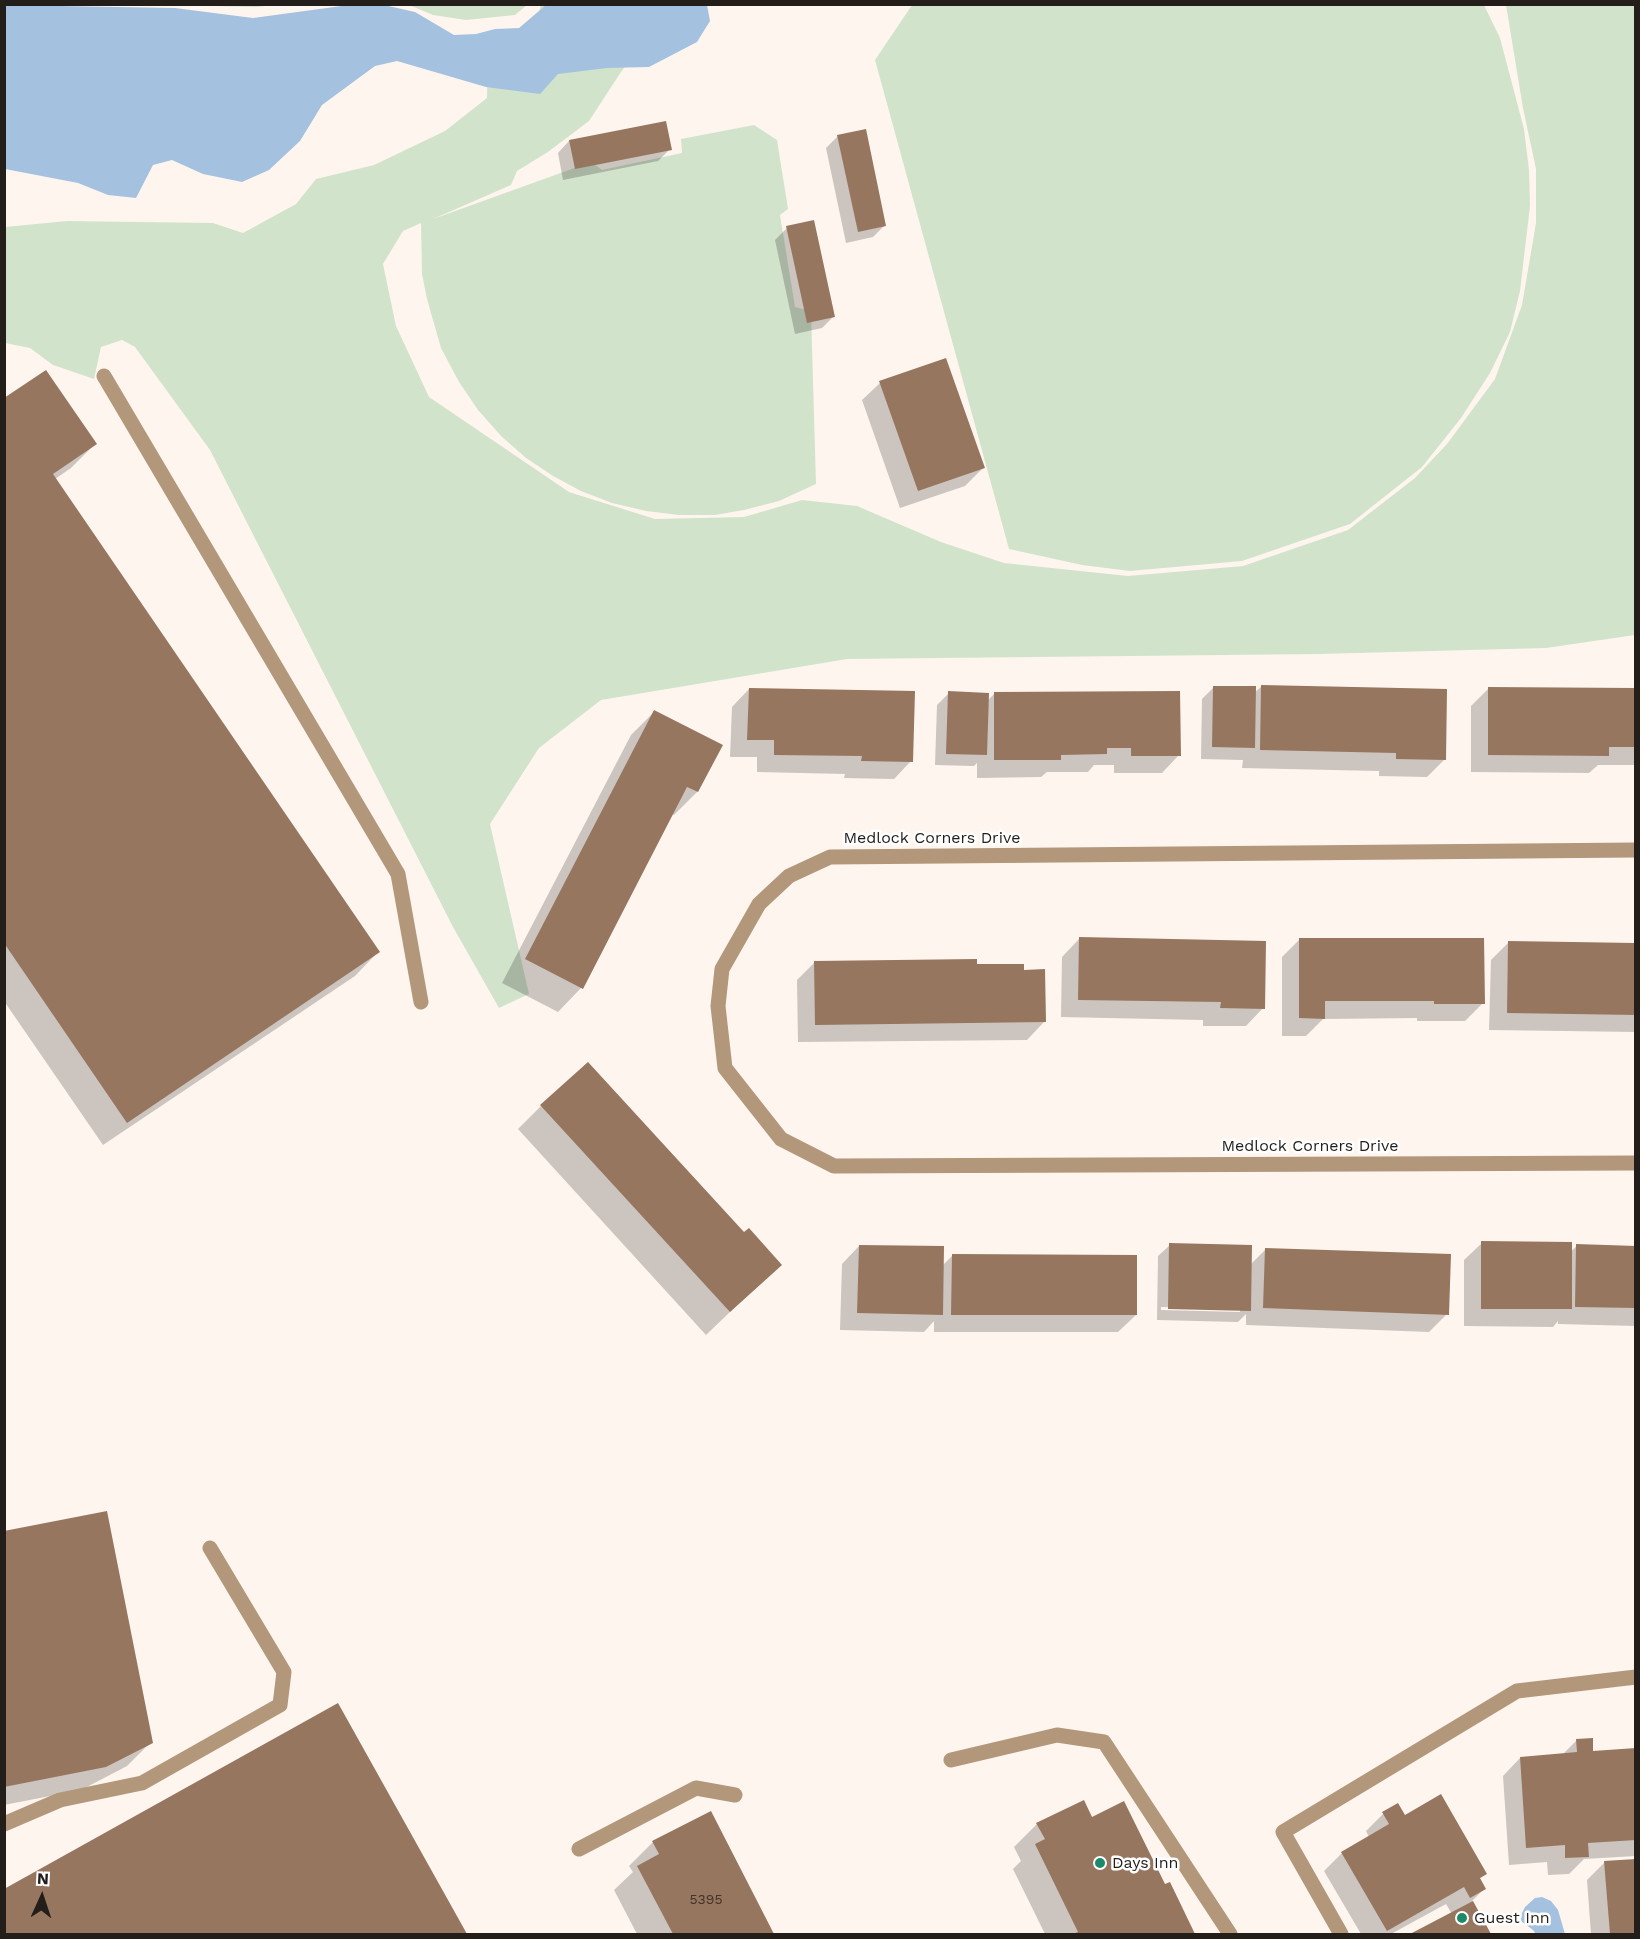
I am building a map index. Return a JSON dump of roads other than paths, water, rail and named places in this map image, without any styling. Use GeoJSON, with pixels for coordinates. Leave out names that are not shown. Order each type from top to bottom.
{"type":"FeatureCollection","features":[{"type":"Feature","properties":{"kind":"street"},"geometry":{"type":"LineString","coordinates":[[104,376],[398,874],[421,1002]]}},
{"type":"Feature","properties":{"kind":"street","name":"Medlock Corners Drive"},"geometry":{"type":"LineString","coordinates":[[1635,850],[830,857],[789,876],[759,904],[722,969],[718,1006],[725,1068],[781,1140],[834,1166],[1635,1162]]}},
{"type":"Feature","properties":{"kind":"street"},"geometry":{"type":"LineString","coordinates":[[4,1824],[60,1800],[142,1783],[280,1705],[284,1672],[210,1548]]}},
{"type":"Feature","properties":{"kind":"street"},"geometry":{"type":"LineString","coordinates":[[1341,1935],[1283,1832],[1517,1691],[1635,1677]]}},
{"type":"Feature","properties":{"kind":"street"},"geometry":{"type":"LineString","coordinates":[[951,1760],[1057,1735],[1104,1743],[1230,1935]]}},
{"type":"Feature","properties":{"kind":"street"},"geometry":{"type":"LineString","coordinates":[[579,1850],[696,1788],[735,1795]]}},
{"type":"Feature","properties":{"kind":"water"},"geometry":{"type":"Polygon","coordinates":[[[4,5],[175,8],[253,18],[349,5],[384,5],[415,12],[454,35],[519,28],[546,5],[707,5],[710,21],[697,42],[649,67],[607,68],[558,74],[540,94],[486,87],[397,61],[375,66],[322,105],[300,141],[269,170],[242,182],[203,174],[172,160],[153,165],[136,198],[108,195],[78,183],[5,169],[4,5]]]}},
{"type":"Feature","properties":{"kind":"water"},"geometry":{"type":"Polygon","coordinates":[[[1542,1897],[1551,1901],[1558,1910],[1565,1934],[1536,1934],[1521,1921],[1525,1907],[1535,1898],[1542,1897]]]}},
{"type":"Feature","properties":{"kind":"place","name":"Days Inn"},"geometry":{"type":"Point","coordinates":[1100,1863]}},
{"type":"Feature","properties":{"kind":"place","name":"Guest Inn"},"geometry":{"type":"Point","coordinates":[1462,1918]}}]}
